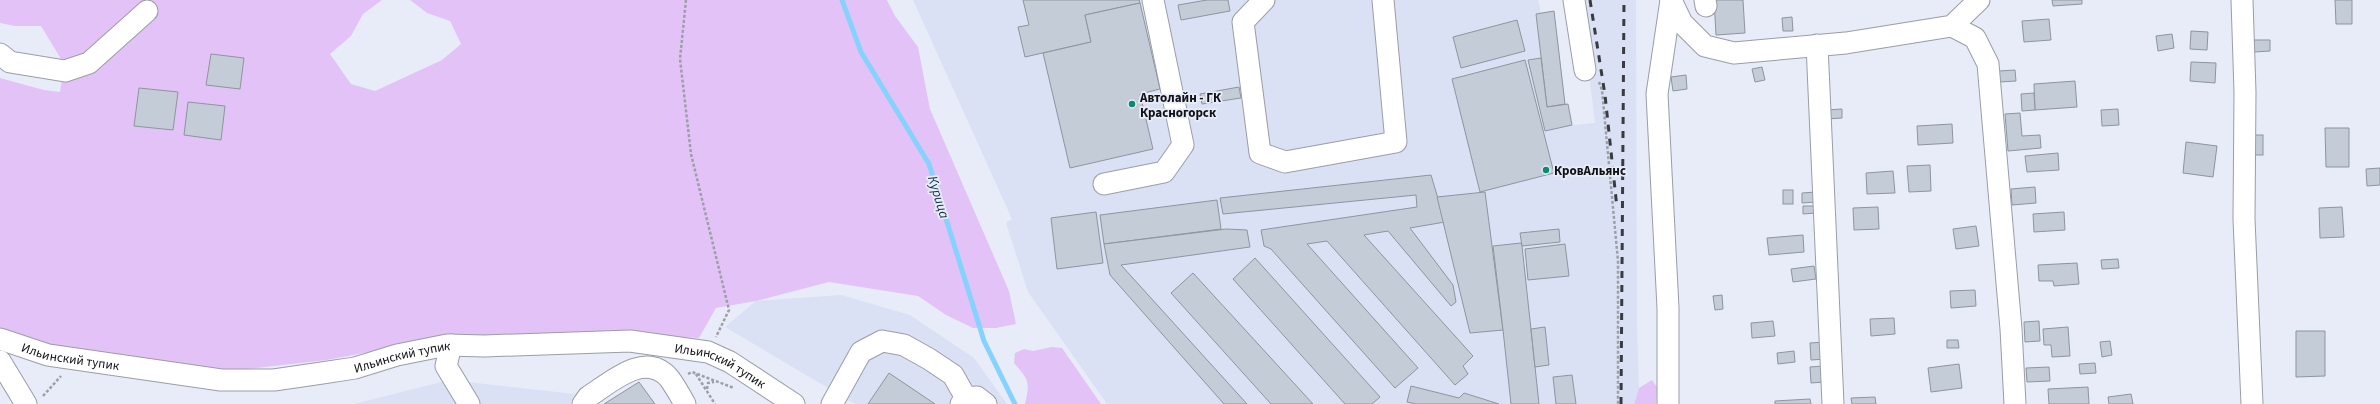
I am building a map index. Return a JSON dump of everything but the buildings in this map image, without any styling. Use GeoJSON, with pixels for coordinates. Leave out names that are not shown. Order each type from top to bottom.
{"type":"FeatureCollection","features":[{"type":"Feature","properties":{"kind":"street"},"geometry":{"type":"LineString","coordinates":[[1104,184],[1164,172],[1183,145],[1153,0]]}},
{"type":"Feature","properties":{"kind":"street"},"geometry":{"type":"LineString","coordinates":[[1264,0],[1243,22],[1255,126],[1260,153],[1285,162],[1396,142],[1383,0]]}},
{"type":"Feature","properties":{"kind":"street"},"geometry":{"type":"LineString","coordinates":[[1574,0],[1585,70]]}},
{"type":"Feature","properties":{"kind":"street"},"geometry":{"type":"LineString","coordinates":[[1671,0],[1682,23],[1705,46],[1734,53],[1876,39],[1952,26],[1979,0]]}},
{"type":"Feature","properties":{"kind":"street"},"geometry":{"type":"LineString","coordinates":[[1668,404],[1668,308],[1657,94],[1671,0]]}},
{"type":"Feature","properties":{"kind":"street"},"geometry":{"type":"LineString","coordinates":[[2242,0],[2245,92],[2244,219],[2252,404]]}},
{"type":"Feature","properties":{"kind":"street"},"geometry":{"type":"LineString","coordinates":[[0,54],[10,62],[65,71],[89,63],[147,11]]}},
{"type":"Feature","properties":{"kind":"street"},"geometry":{"type":"LineString","coordinates":[[1952,26],[1975,38],[1988,64],[2011,329],[2015,404]]}},
{"type":"Feature","properties":{"kind":"street"},"geometry":{"type":"LineString","coordinates":[[1816,44],[1833,404]]}},
{"type":"Feature","properties":{"kind":"street","name":"Ильинский тупик"},"geometry":{"type":"LineString","coordinates":[[0,339],[48,355],[221,380],[274,380],[355,368],[397,355],[451,345],[484,346],[630,341],[708,352],[730,362],[794,404]]}},
{"type":"Feature","properties":{"kind":"street"},"geometry":{"type":"LineString","coordinates":[[832,404],[861,352],[882,342],[904,345],[929,359],[953,375],[964,401],[977,397],[986,404]]}},
{"type":"Feature","properties":{"kind":"street"},"geometry":{"type":"LineString","coordinates":[[451,345],[446,366],[469,404]]}},
{"type":"Feature","properties":{"kind":"street"},"geometry":{"type":"LineString","coordinates":[[0,360],[33,402]]}},
{"type":"Feature","properties":{"kind":"street"},"geometry":{"type":"LineString","coordinates":[[583,404],[588,397],[633,369],[640,367],[655,368],[663,373],[673,384],[685,404]]}},
{"type":"Feature","properties":{"kind":"path"},"geometry":{"type":"LineString","coordinates":[[686,0],[680,60],[691,154],[729,310],[708,352]]}},
{"type":"Feature","properties":{"kind":"path"},"geometry":{"type":"LineString","coordinates":[[1585,70],[1594,71],[1602,90],[1612,174],[1618,261],[1618,404]]}},
{"type":"Feature","properties":{"kind":"path"},"geometry":{"type":"LineString","coordinates":[[673,384],[692,372],[740,391]]}},
{"type":"Feature","properties":{"kind":"path"},"geometry":{"type":"LineString","coordinates":[[33,402],[62,374]]}},
{"type":"Feature","properties":{"kind":"path"},"geometry":{"type":"LineString","coordinates":[[696,374],[715,404]]}},
{"type":"Feature","properties":{"kind":"path"},"geometry":{"type":"LineString","coordinates":[[708,393],[706,387],[708,383],[711,381],[718,382]]}},
{"type":"Feature","properties":{"kind":"shaded area"},"geometry":{"type":"Polygon","coordinates":[[[0,0],[382,0],[363,14],[351,36],[330,54],[351,84],[375,91],[442,60],[461,44],[450,21],[427,13],[410,0],[887,0],[895,16],[918,47],[930,109],[1009,291],[1016,324],[996,328],[973,328],[946,315],[918,296],[829,282],[756,301],[716,308],[699,338],[603,333],[442,338],[327,360],[222,372],[36,346],[0,332],[0,78],[44,90],[60,92],[64,64],[41,26],[15,26],[0,23],[0,0]]]}},
{"type":"Feature","properties":{"kind":"shaded area"},"geometry":{"type":"Polygon","coordinates":[[[913,0],[1538,0],[1541,13],[1554,11],[1565,104],[1568,104],[1572,125],[1595,123],[1580,0],[1636,0],[1637,324],[1639,388],[1634,404],[1107,404],[1028,292],[1006,223],[1012,219],[913,0]]]}},
{"type":"Feature","properties":{"kind":"shaded area"},"geometry":{"type":"Polygon","coordinates":[[[841,295],[910,315],[974,358],[1007,404],[855,404],[725,327],[756,301],[841,295]]]}},
{"type":"Feature","properties":{"kind":"shaded area"},"geometry":{"type":"Polygon","coordinates":[[[1052,347],[1062,348],[1101,404],[1025,404],[1028,386],[1023,373],[1014,363],[1015,353],[1024,349],[1033,351],[1052,347]]]}},
{"type":"Feature","properties":{"kind":"shaded area"},"geometry":{"type":"Polygon","coordinates":[[[449,380],[574,394],[571,404],[354,404],[449,380]]]}},
{"type":"Feature","properties":{"kind":"shaded area"},"geometry":{"type":"Polygon","coordinates":[[[1652,380],[1657,387],[1656,404],[1634,404],[1639,388],[1652,380]]]}},
{"type":"Feature","properties":{"kind":"waterway","name":"Курица"},"geometry":{"type":"LineString","coordinates":[[842,0],[861,52],[929,164],[984,341],[1015,404]]}},
{"type":"Feature","properties":{"kind":"railway"},"geometry":{"type":"LineString","coordinates":[[1590,0],[1605,95],[1617,208]]}},
{"type":"Feature","properties":{"kind":"railway"},"geometry":{"type":"LineString","coordinates":[[1621,404],[1624,0]]}},
{"type":"Feature","properties":{"kind":"place","name":"Автолайн - ГК Красногорск"},"geometry":{"type":"Point","coordinates":[1132,104]}},
{"type":"Feature","properties":{"kind":"place","name":"КровАльянс"},"geometry":{"type":"Point","coordinates":[1546,170]}}]}
